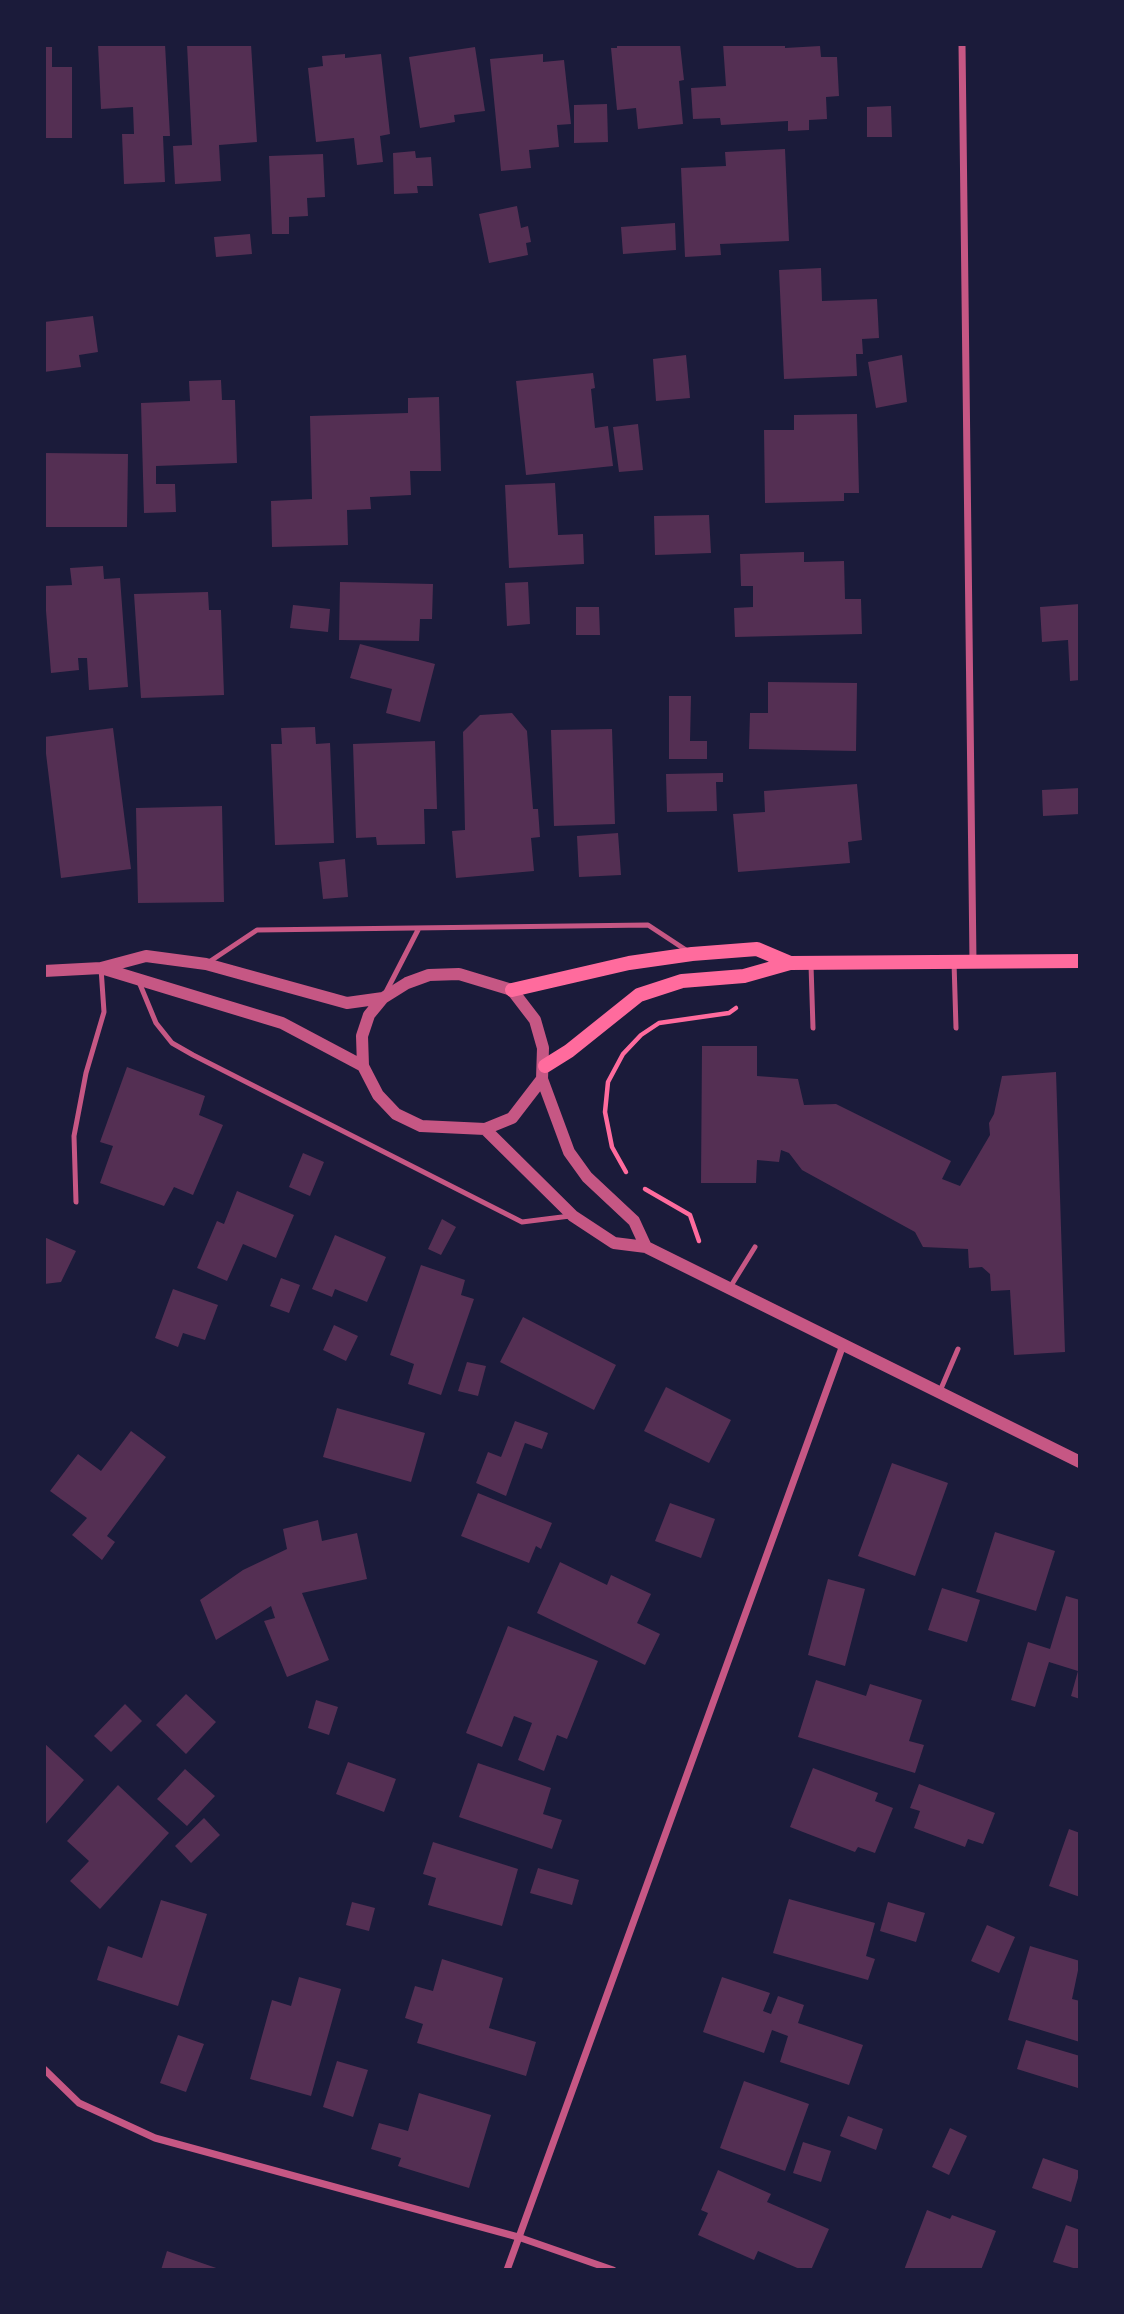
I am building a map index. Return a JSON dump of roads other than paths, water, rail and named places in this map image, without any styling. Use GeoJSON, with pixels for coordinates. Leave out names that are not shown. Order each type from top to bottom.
{"type":"FeatureCollection","features":[{"type":"Feature","properties":{"kind":"main road"},"geometry":{"type":"LineString","coordinates":[[512,990],[629,963],[692,954],[757,949],[790,963]]}},
{"type":"Feature","properties":{"kind":"main road"},"geometry":{"type":"LineString","coordinates":[[544,1073],[639,995],[682,981],[744,976],[790,963],[1080,961]]}},
{"type":"Feature","properties":{"kind":"street"},"geometry":{"type":"LineString","coordinates":[[962,44],[973,962]]}},
{"type":"Feature","properties":{"kind":"street"},"geometry":{"type":"LineString","coordinates":[[44,971],[101,968],[146,956],[206,964],[347,1003],[383,998]]}},
{"type":"Feature","properties":{"kind":"street"},"geometry":{"type":"LineString","coordinates":[[101,968],[282,1023],[363,1066]]}},
{"type":"Feature","properties":{"kind":"street"},"geometry":{"type":"LineString","coordinates":[[544,1073],[512,1118],[485,1129],[421,1126],[396,1114],[378,1095],[363,1066],[362,1036],[369,1015],[383,998],[407,983],[429,975],[459,974],[512,990],[535,1020],[544,1073],[569,1152],[587,1177],[634,1221],[646,1247]]}},
{"type":"Feature","properties":{"kind":"street"},"geometry":{"type":"LineString","coordinates":[[485,1129],[573,1216],[614,1243],[646,1247],[1080,1462]]}},
{"type":"Feature","properties":{"kind":"street"},"geometry":{"type":"LineString","coordinates":[[507,2270],[843,1345]]}},
{"type":"Feature","properties":{"kind":"street"},"geometry":{"type":"LineString","coordinates":[[44,2069],[79,2104],[155,2138],[518,2237],[613,2270]]}},
{"type":"Feature","properties":{"kind":"lane"},"geometry":{"type":"LineString","coordinates":[[206,964],[257,930],[648,925],[692,954]]}},
{"type":"Feature","properties":{"kind":"lane"},"geometry":{"type":"LineString","coordinates":[[383,998],[419,928]]}},
{"type":"Feature","properties":{"kind":"lane"},"geometry":{"type":"LineString","coordinates":[[811,962],[813,1028]]}},
{"type":"Feature","properties":{"kind":"lane"},"geometry":{"type":"LineString","coordinates":[[954,962],[956,1027]]}},
{"type":"Feature","properties":{"kind":"lane"},"geometry":{"type":"LineString","coordinates":[[76,1202],[74,1136],[86,1073],[104,1012],[101,968]]}},
{"type":"Feature","properties":{"kind":"lane"},"geometry":{"type":"LineString","coordinates":[[138,981],[156,1023],[172,1043],[193,1055],[522,1222],[573,1216]]}},
{"type":"Feature","properties":{"kind":"lane"},"geometry":{"type":"LineString","coordinates":[[729,1289],[755,1247]]}},
{"type":"Feature","properties":{"kind":"lane"},"geometry":{"type":"LineString","coordinates":[[939,1393],[958,1349]]}}]}
